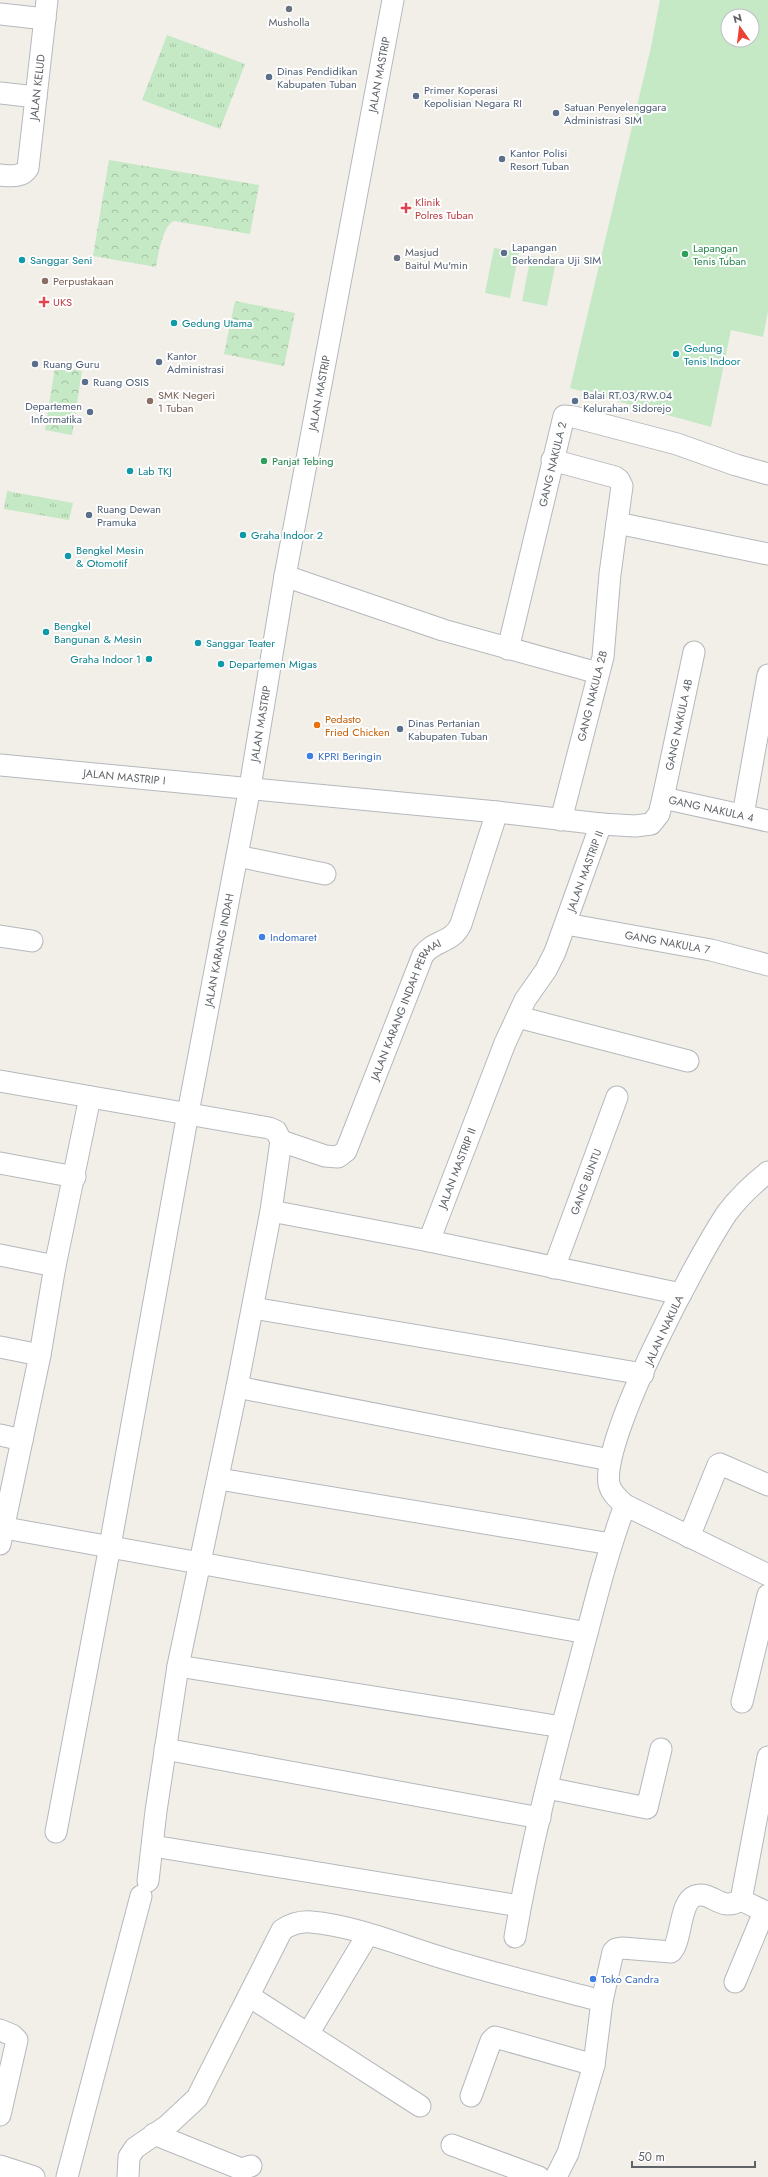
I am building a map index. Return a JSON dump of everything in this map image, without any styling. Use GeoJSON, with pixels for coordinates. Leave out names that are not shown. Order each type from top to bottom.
{"type":"FeatureCollection","features":[{"type":"Feature","properties":{"kind":"street","name":"JALAN MASTRIP"},"geometry":{"type":"LineString","coordinates":[[250,788],[285,576],[393,0]]}},
{"type":"Feature","properties":{"kind":"street"},"geometry":{"type":"LineString","coordinates":[[0,14],[46,10]]}},
{"type":"Feature","properties":{"kind":"street","name":"JALAN KELUD"},"geometry":{"type":"LineString","coordinates":[[0,175],[16,176],[24,173],[28,168],[46,10]]}},
{"type":"Feature","properties":{"kind":"street"},"geometry":{"type":"LineString","coordinates":[[0,93],[36,97]]}},
{"type":"Feature","properties":{"kind":"street","name":"GANG NAKULA 2"},"geometry":{"type":"LineString","coordinates":[[508,649],[562,419],[566,415],[677,444],[736,465],[768,474]]}},
{"type":"Feature","properties":{"kind":"street","name":"GANG NAKULA 2B"},"geometry":{"type":"LineString","coordinates":[[552,460],[619,480],[621,491],[610,574],[604,644],[561,820]]}},
{"type":"Feature","properties":{"kind":"street"},"geometry":{"type":"LineString","coordinates":[[617,523],[768,554]]}},
{"type":"Feature","properties":{"kind":"street"},"geometry":{"type":"LineString","coordinates":[[285,576],[436,627],[508,649],[598,673]]}},
{"type":"Feature","properties":{"kind":"street","name":"GANG NAKULA 4B"},"geometry":{"type":"LineString","coordinates":[[663,798],[694,652]]}},
{"type":"Feature","properties":{"kind":"street"},"geometry":{"type":"LineString","coordinates":[[743,815],[768,675]]}},
{"type":"Feature","properties":{"kind":"street","name":"JALAN MASTRIP I"},"geometry":{"type":"LineString","coordinates":[[0,765],[250,788]]}},
{"type":"Feature","properties":{"kind":"street","name":"JALAN MASTRIP II"},"geometry":{"type":"LineString","coordinates":[[250,788],[497,812],[601,824],[566,924],[550,964],[525,1000],[505,1043],[429,1241]]}},
{"type":"Feature","properties":{"kind":"street","name":"JALAN KARANG INDAH"},"geometry":{"type":"LineString","coordinates":[[56,1832],[110,1546],[188,1113],[250,788]]}},
{"type":"Feature","properties":{"kind":"street","name":"GANG NAKULA 4"},"geometry":{"type":"LineString","coordinates":[[601,824],[635,826],[651,824],[659,814],[663,798],[768,821]]}},
{"type":"Feature","properties":{"kind":"street","name":"JALAN KARANG INDAH PERMAI"},"geometry":{"type":"LineString","coordinates":[[281,1141],[325,1156],[338,1157],[346,1151],[422,955],[427,949],[454,936],[461,924],[497,812]]}},
{"type":"Feature","properties":{"kind":"street"},"geometry":{"type":"LineString","coordinates":[[237,856],[324,874]]}},
{"type":"Feature","properties":{"kind":"street","name":"GANG NAKULA 7"},"geometry":{"type":"LineString","coordinates":[[566,924],[696,947],[768,965]]}},
{"type":"Feature","properties":{"kind":"street"},"geometry":{"type":"LineString","coordinates":[[0,936],[32,941]]}},
{"type":"Feature","properties":{"kind":"street"},"geometry":{"type":"LineString","coordinates":[[518,1016],[688,1061]]}},
{"type":"Feature","properties":{"kind":"street"},"geometry":{"type":"LineString","coordinates":[[0,1080],[269,1128],[276,1131],[281,1141],[271,1211],[253,1308],[219,1479],[178,1666],[152,1846],[144,1888],[67,2177]]}},
{"type":"Feature","properties":{"kind":"street","name":"GANG BUNTU"},"geometry":{"type":"LineString","coordinates":[[554,1268],[617,1096]]}},
{"type":"Feature","properties":{"kind":"street"},"geometry":{"type":"LineString","coordinates":[[90,1097],[75,1177],[55,1266],[40,1355],[1,1533],[110,1546],[201,1564],[587,1633]]}},
{"type":"Feature","properties":{"kind":"street"},"geometry":{"type":"LineString","coordinates":[[0,1163],[75,1177]]}},
{"type":"Feature","properties":{"kind":"street","name":"JALAN NAKULA"},"geometry":{"type":"LineString","coordinates":[[625,1505],[610,1488],[610,1460],[619,1429],[681,1294],[728,1212],[765,1180]]}},
{"type":"Feature","properties":{"kind":"street"},"geometry":{"type":"LineString","coordinates":[[271,1211],[429,1241],[681,1294]]}},
{"type":"Feature","properties":{"kind":"street"},"geometry":{"type":"LineString","coordinates":[[0,1255],[55,1266]]}},
{"type":"Feature","properties":{"kind":"street"},"geometry":{"type":"LineString","coordinates":[[253,1308],[643,1374]]}},
{"type":"Feature","properties":{"kind":"street"},"geometry":{"type":"LineString","coordinates":[[0,1347],[40,1355]]}},
{"type":"Feature","properties":{"kind":"street"},"geometry":{"type":"LineString","coordinates":[[237,1387],[610,1460]]}},
{"type":"Feature","properties":{"kind":"street"},"geometry":{"type":"LineString","coordinates":[[0,1435],[22,1440]]}},
{"type":"Feature","properties":{"kind":"street"},"geometry":{"type":"LineString","coordinates":[[689,1537],[718,1465],[720,1464],[768,1485]]}},
{"type":"Feature","properties":{"kind":"street"},"geometry":{"type":"LineString","coordinates":[[219,1479],[610,1544]]}},
{"type":"Feature","properties":{"kind":"street"},"geometry":{"type":"LineString","coordinates":[[515,1937],[520,1906],[562,1727],[610,1544],[625,1505],[768,1575]]}},
{"type":"Feature","properties":{"kind":"street"},"geometry":{"type":"LineString","coordinates":[[742,1702],[768,1595]]}},
{"type":"Feature","properties":{"kind":"street"},"geometry":{"type":"LineString","coordinates":[[178,1666],[562,1727]]}},
{"type":"Feature","properties":{"kind":"street"},"geometry":{"type":"LineString","coordinates":[[165,1749],[540,1818]]}},
{"type":"Feature","properties":{"kind":"street"},"geometry":{"type":"LineString","coordinates":[[547,1788],[647,1808],[661,1750]]}},
{"type":"Feature","properties":{"kind":"street"},"geometry":{"type":"LineString","coordinates":[[556,2177],[568,2153],[594,2065],[602,2001],[613,1952],[616,1949],[622,1948],[671,1952],[687,1905],[692,1897],[700,1895],[726,1905],[734,1904],[741,1900],[768,1757]]}},
{"type":"Feature","properties":{"kind":"street"},"geometry":{"type":"LineString","coordinates":[[152,1846],[520,1906]]}},
{"type":"Feature","properties":{"kind":"street"},"geometry":{"type":"LineString","coordinates":[[735,1982],[766,1913],[741,1900]]}},
{"type":"Feature","properties":{"kind":"street"},"geometry":{"type":"LineString","coordinates":[[128,2177],[131,2153],[154,2134],[167,2126],[197,2098],[282,1930],[288,1926],[297,1923],[311,1922],[368,1934],[444,1958],[602,2001]]}},
{"type":"Feature","properties":{"kind":"street"},"geometry":{"type":"LineString","coordinates":[[308,2034],[368,1934]]}},
{"type":"Feature","properties":{"kind":"street"},"geometry":{"type":"LineString","coordinates":[[249,1996],[420,2106]]}},
{"type":"Feature","properties":{"kind":"street"},"geometry":{"type":"LineString","coordinates":[[0,2030],[12,2035],[17,2040],[0,2113]]}},
{"type":"Feature","properties":{"kind":"street"},"geometry":{"type":"LineString","coordinates":[[471,2096],[491,2041],[495,2037],[594,2065]]}},
{"type":"Feature","properties":{"kind":"street"},"geometry":{"type":"LineString","coordinates":[[154,2134],[241,2169],[251,2166]]}},
{"type":"Feature","properties":{"kind":"street"},"geometry":{"type":"LineString","coordinates":[[452,2145],[539,2177]]}},
{"type":"Feature","properties":{"kind":"street"},"geometry":{"type":"LineString","coordinates":[[0,2166],[34,2177]]}},
{"type":"Feature","properties":{"kind":"green space","name":"Lapangan Tenis Tuban"},"geometry":{"type":"Polygon","coordinates":[[[660,0],[768,0],[768,311],[763,337],[731,330],[711,427],[570,388],[651,47],[660,0]]]}},
{"type":"Feature","properties":{"kind":"green space"},"geometry":{"type":"Polygon","coordinates":[[[167,35],[245,64],[220,129],[142,100],[167,35]]]}},
{"type":"Feature","properties":{"kind":"green space"},"geometry":{"type":"Polygon","coordinates":[[[109,160],[259,185],[250,234],[174,221],[170,224],[164,234],[156,267],[93,256],[109,160]]]}},
{"type":"Feature","properties":{"kind":"green space"},"geometry":{"type":"Polygon","coordinates":[[[494,248],[519,252],[510,298],[485,293],[494,248]]]}},
{"type":"Feature","properties":{"kind":"green space"},"geometry":{"type":"Polygon","coordinates":[[[531,256],[556,261],[547,306],[522,301],[531,256]]]}},
{"type":"Feature","properties":{"kind":"green space"},"geometry":{"type":"Polygon","coordinates":[[[235,301],[295,313],[284,366],[224,354],[235,301]]]}},
{"type":"Feature","properties":{"kind":"green space"},"geometry":{"type":"Polygon","coordinates":[[[55,367],[82,371],[72,435],[45,430],[55,367]]]}},
{"type":"Feature","properties":{"kind":"green space"},"geometry":{"type":"Polygon","coordinates":[[[7,491],[73,503],[69,520],[4,509],[7,491]]]}},
{"type":"Feature","properties":{"kind":"place","name":"Musholla"},"geometry":{"type":"Point","coordinates":[289,9]}},
{"type":"Feature","properties":{"kind":"place","name":"Dinas Pendidikan Kabupaten Tuban"},"geometry":{"type":"Point","coordinates":[269,77]}},
{"type":"Feature","properties":{"kind":"place","name":"Primer Koperasi Kepolisian Negara RI"},"geometry":{"type":"Point","coordinates":[416,96]}},
{"type":"Feature","properties":{"kind":"place","name":"Satuan Penyelenggara Administrasi SIM"},"geometry":{"type":"Point","coordinates":[556,113]}},
{"type":"Feature","properties":{"kind":"place","name":"Kantor Polisi Resort Tuban"},"geometry":{"type":"Point","coordinates":[502,159]}},
{"type":"Feature","properties":{"kind":"place","name":"Klinik Polres Tuban"},"geometry":{"type":"Point","coordinates":[406,208]}},
{"type":"Feature","properties":{"kind":"place","name":"Lapangan Berkendara Uji SIM"},"geometry":{"type":"Point","coordinates":[504,253]}},
{"type":"Feature","properties":{"kind":"place","name":"Lapangan Tenis Tuban"},"geometry":{"type":"Point","coordinates":[685,254]}},
{"type":"Feature","properties":{"kind":"place","name":"Masjud Baitul Mu'min"},"geometry":{"type":"Point","coordinates":[397,258]}},
{"type":"Feature","properties":{"kind":"place","name":"Sanggar Seni"},"geometry":{"type":"Point","coordinates":[22,260]}},
{"type":"Feature","properties":{"kind":"place","name":"Perpustakaan"},"geometry":{"type":"Point","coordinates":[45,281]}},
{"type":"Feature","properties":{"kind":"place","name":"UKS"},"geometry":{"type":"Point","coordinates":[44,302]}},
{"type":"Feature","properties":{"kind":"place","name":"Gedung Utama"},"geometry":{"type":"Point","coordinates":[174,323]}},
{"type":"Feature","properties":{"kind":"place","name":"Gedung Tenis Indoor"},"geometry":{"type":"Point","coordinates":[676,354]}},
{"type":"Feature","properties":{"kind":"place","name":"Kantor Administrasi"},"geometry":{"type":"Point","coordinates":[159,362]}},
{"type":"Feature","properties":{"kind":"place","name":"Ruang Guru"},"geometry":{"type":"Point","coordinates":[35,364]}},
{"type":"Feature","properties":{"kind":"place","name":"Ruang OSIS"},"geometry":{"type":"Point","coordinates":[85,382]}},
{"type":"Feature","properties":{"kind":"place","name":"SMK Negeri 1 Tuban"},"geometry":{"type":"Point","coordinates":[150,401]}},
{"type":"Feature","properties":{"kind":"place","name":"Balai RT.03/RW.04 Kelurahan Sidorejo"},"geometry":{"type":"Point","coordinates":[575,401]}},
{"type":"Feature","properties":{"kind":"place","name":"Departemen Informatika"},"geometry":{"type":"Point","coordinates":[90,412]}},
{"type":"Feature","properties":{"kind":"place","name":"Panjat Tebing"},"geometry":{"type":"Point","coordinates":[264,461]}},
{"type":"Feature","properties":{"kind":"place","name":"Lab TKJ"},"geometry":{"type":"Point","coordinates":[130,471]}},
{"type":"Feature","properties":{"kind":"place","name":"Ruang Dewan Pramuka"},"geometry":{"type":"Point","coordinates":[89,515]}},
{"type":"Feature","properties":{"kind":"place","name":"Graha Indoor 2"},"geometry":{"type":"Point","coordinates":[243,535]}},
{"type":"Feature","properties":{"kind":"place","name":"Bengkel Mesin & Otomotif"},"geometry":{"type":"Point","coordinates":[68,556]}},
{"type":"Feature","properties":{"kind":"place","name":"Bengkel Bangunan & Mesin"},"geometry":{"type":"Point","coordinates":[46,632]}},
{"type":"Feature","properties":{"kind":"place","name":"Sanggar Teater"},"geometry":{"type":"Point","coordinates":[198,643]}},
{"type":"Feature","properties":{"kind":"place","name":"Graha Indoor 1"},"geometry":{"type":"Point","coordinates":[149,659]}},
{"type":"Feature","properties":{"kind":"place","name":"Departemen Migas"},"geometry":{"type":"Point","coordinates":[221,664]}},
{"type":"Feature","properties":{"kind":"place","name":"Pedasto Fried Chicken"},"geometry":{"type":"Point","coordinates":[317,725]}},
{"type":"Feature","properties":{"kind":"place","name":"Dinas Pertanian Kabupaten Tuban"},"geometry":{"type":"Point","coordinates":[400,729]}},
{"type":"Feature","properties":{"kind":"place","name":"KPRI Beringin"},"geometry":{"type":"Point","coordinates":[310,756]}},
{"type":"Feature","properties":{"kind":"place","name":"Indomaret"},"geometry":{"type":"Point","coordinates":[262,937]}},
{"type":"Feature","properties":{"kind":"place","name":"Toko Candra"},"geometry":{"type":"Point","coordinates":[593,1979]}}]}
